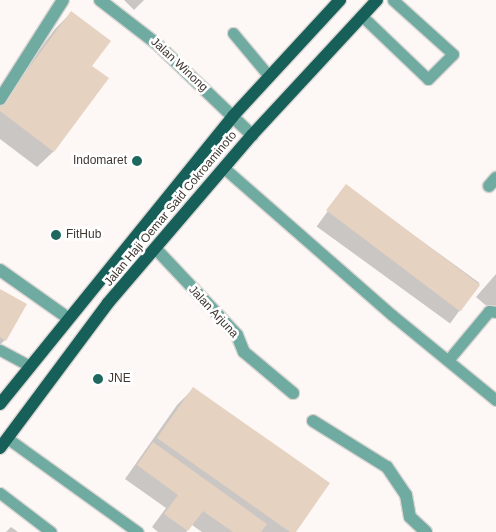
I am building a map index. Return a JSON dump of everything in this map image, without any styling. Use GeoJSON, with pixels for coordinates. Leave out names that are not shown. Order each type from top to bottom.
{"type":"FeatureCollection","features":[{"type":"Feature","properties":{"kind":"main road","name":"Jalan Haji Oemar Said Cokroaminoto"},"geometry":{"type":"LineString","coordinates":[[0,404],[28,365],[233,116],[340,0]]}},
{"type":"Feature","properties":{"kind":"main road","name":"Jalan Haji Oemar Said Cokroaminoto"},"geometry":{"type":"LineString","coordinates":[[4,443],[108,304],[252,135],[377,0]]}},
{"type":"Feature","properties":{"kind":"street"},"geometry":{"type":"LineString","coordinates":[[0,99],[63,0]]}},
{"type":"Feature","properties":{"kind":"street","name":"Jalan Winong"},"geometry":{"type":"LineString","coordinates":[[100,0],[157,44],[252,135]]}},
{"type":"Feature","properties":{"kind":"street","name":"Jalan Arjuna"},"geometry":{"type":"LineString","coordinates":[[156,249],[237,335],[244,352],[293,393]]}},
{"type":"Feature","properties":{"kind":"street"},"geometry":{"type":"LineString","coordinates":[[0,270],[68,318]]}},
{"type":"Feature","properties":{"kind":"street"},"geometry":{"type":"LineString","coordinates":[[314,421],[387,466],[406,495],[410,517],[426,532]]}},
{"type":"Feature","properties":{"kind":"lane"},"geometry":{"type":"LineString","coordinates":[[362,16],[428,80],[453,54],[393,0]]}},
{"type":"Feature","properties":{"kind":"lane"},"geometry":{"type":"LineString","coordinates":[[232,33],[269,76]]}},
{"type":"Feature","properties":{"kind":"lane"},"geometry":{"type":"LineString","coordinates":[[224,168],[392,315],[449,359],[496,400]]}},
{"type":"Feature","properties":{"kind":"lane"},"geometry":{"type":"LineString","coordinates":[[449,359],[489,311],[496,312]]}},
{"type":"Feature","properties":{"kind":"lane"},"geometry":{"type":"LineString","coordinates":[[0,350],[28,365]]}},
{"type":"Feature","properties":{"kind":"lane"},"geometry":{"type":"LineString","coordinates":[[4,443],[138,532]]}},
{"type":"Feature","properties":{"kind":"lane"},"geometry":{"type":"LineString","coordinates":[[0,493],[51,532]]}},
{"type":"Feature","properties":{"kind":"building"},"geometry":{"type":"Polygon","coordinates":[[[71,11],[111,41],[92,66],[109,78],[54,152],[0,111],[0,107],[71,11]]]}},
{"type":"Feature","properties":{"kind":"building"},"geometry":{"type":"Polygon","coordinates":[[[346,184],[480,285],[460,311],[326,210],[346,184]]]}},
{"type":"Feature","properties":{"kind":"building"},"geometry":{"type":"Polygon","coordinates":[[[0,289],[27,304],[6,341],[0,337],[0,289]]]}},
{"type":"Feature","properties":{"kind":"building"},"geometry":{"type":"Polygon","coordinates":[[[193,387],[330,483],[296,532],[290,532],[157,438],[193,387]]]}},
{"type":"Feature","properties":{"kind":"building"},"geometry":{"type":"Polygon","coordinates":[[[153,442],[267,524],[261,532],[233,532],[203,511],[188,531],[164,514],[178,495],[137,465],[153,442]]]}},
{"type":"Feature","properties":{"kind":"place","name":"Indomaret"},"geometry":{"type":"Point","coordinates":[137,161]}},
{"type":"Feature","properties":{"kind":"place","name":"FitHub"},"geometry":{"type":"Point","coordinates":[56,235]}},
{"type":"Feature","properties":{"kind":"place","name":"JNE"},"geometry":{"type":"Point","coordinates":[98,379]}}]}
